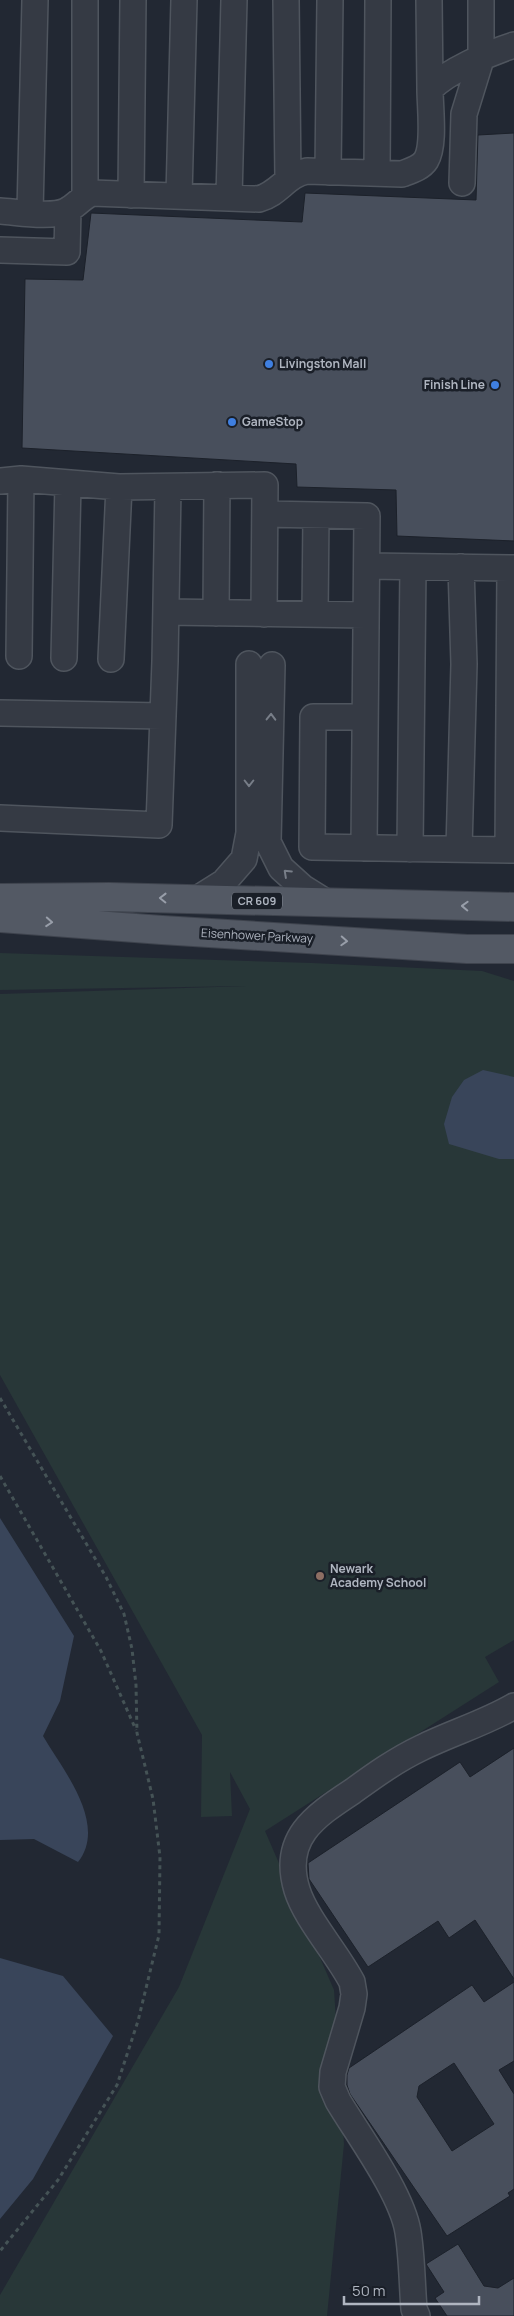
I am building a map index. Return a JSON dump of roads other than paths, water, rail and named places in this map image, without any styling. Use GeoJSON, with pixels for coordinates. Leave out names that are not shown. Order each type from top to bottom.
{"type":"FeatureCollection","features":[{"type":"Feature","properties":{"kind":"main road","name":"CR 609"},"geometry":{"type":"LineString","coordinates":[[0,898],[109,897],[514,907]]}},
{"type":"Feature","properties":{"kind":"main road","name":"Eisenhower Parkway"},"geometry":{"type":"LineString","coordinates":[[0,918],[467,949],[514,949]]}},
{"type":"Feature","properties":{"kind":"main road"},"geometry":{"type":"LineString","coordinates":[[467,949],[514,966]]}},
{"type":"Feature","properties":{"kind":"lane"},"geometry":{"type":"LineString","coordinates":[[30,212],[35,0]]}},
{"type":"Feature","properties":{"kind":"lane"},"geometry":{"type":"LineString","coordinates":[[0,250],[67,252],[76,203],[85,0]]}},
{"type":"Feature","properties":{"kind":"lane"},"geometry":{"type":"LineString","coordinates":[[131,195],[133,0]]}},
{"type":"Feature","properties":{"kind":"lane"},"geometry":{"type":"LineString","coordinates":[[179,196],[184,0]]}},
{"type":"Feature","properties":{"kind":"lane"},"geometry":{"type":"LineString","coordinates":[[229,198],[234,0]]}},
{"type":"Feature","properties":{"kind":"lane"},"geometry":{"type":"LineString","coordinates":[[286,0],[288,180]]}},
{"type":"Feature","properties":{"kind":"lane"},"geometry":{"type":"LineString","coordinates":[[328,172],[330,0]]}},
{"type":"Feature","properties":{"kind":"lane"},"geometry":{"type":"LineString","coordinates":[[377,173],[378,0]]}},
{"type":"Feature","properties":{"kind":"lane"},"geometry":{"type":"LineString","coordinates":[[0,211],[58,214],[92,193],[260,199],[271,196],[296,173],[402,174],[413,170],[425,162],[430,149],[429,0]]}},
{"type":"Feature","properties":{"kind":"lane"},"geometry":{"type":"LineString","coordinates":[[462,183],[464,114],[481,60],[481,0]]}},
{"type":"Feature","properties":{"kind":"lane"},"geometry":{"type":"LineString","coordinates":[[430,89],[436,83],[514,45]]}},
{"type":"Feature","properties":{"kind":"lane"},"geometry":{"type":"LineString","coordinates":[[19,656],[11,480],[168,488],[265,485],[264,614]]}},
{"type":"Feature","properties":{"kind":"lane"},"geometry":{"type":"LineString","coordinates":[[64,658],[68,483]]}},
{"type":"Feature","properties":{"kind":"lane"},"geometry":{"type":"LineString","coordinates":[[216,613],[217,485]]}},
{"type":"Feature","properties":{"kind":"lane"},"geometry":{"type":"LineString","coordinates":[[111,659],[119,487]]}},
{"type":"Feature","properties":{"kind":"lane"},"geometry":{"type":"LineString","coordinates":[[0,818],[158,825],[163,716],[168,488]]}},
{"type":"Feature","properties":{"kind":"lane"},"geometry":{"type":"LineString","coordinates":[[265,514],[367,516],[364,848]]}},
{"type":"Feature","properties":{"kind":"lane"},"geometry":{"type":"LineString","coordinates":[[315,614],[316,515]]}},
{"type":"Feature","properties":{"kind":"lane"},"geometry":{"type":"LineString","coordinates":[[365,717],[313,718],[312,847],[511,850],[512,568],[367,566]]}},
{"type":"Feature","properties":{"kind":"lane"},"geometry":{"type":"LineString","coordinates":[[410,849],[413,567]]}},
{"type":"Feature","properties":{"kind":"lane"},"geometry":{"type":"LineString","coordinates":[[459,849],[464,664],[461,567]]}},
{"type":"Feature","properties":{"kind":"lane"},"geometry":{"type":"LineString","coordinates":[[166,612],[366,615]]}},
{"type":"Feature","properties":{"kind":"lane"},"geometry":{"type":"LineString","coordinates":[[197,899],[224,882],[244,860],[249,833],[260,665],[268,842],[281,868],[302,887],[326,902]]}},
{"type":"Feature","properties":{"kind":"lane"},"geometry":{"type":"LineString","coordinates":[[0,713],[163,716]]}},
{"type":"Feature","properties":{"kind":"lane"},"geometry":{"type":"LineString","coordinates":[[417,2316],[414,2309],[408,2232],[403,2213],[392,2190],[338,2101],[332,2087],[334,2072],[352,2008],[354,1994],[352,1982],[301,1898],[294,1872],[294,1857],[300,1837],[310,1822],[394,1762],[514,1706]]}},
{"type":"Feature","properties":{"kind":"water"},"geometry":{"type":"Polygon","coordinates":[[[483,1070],[514,1077],[514,1159],[499,1159],[449,1144],[444,1124],[452,1097],[464,1080],[483,1070]]]}},
{"type":"Feature","properties":{"kind":"water"},"geometry":{"type":"Polygon","coordinates":[[[0,1518],[74,1636],[60,1701],[43,1736],[71,1781],[85,1814],[88,1831],[86,1847],[78,1862],[34,1839],[0,1840],[0,1518]]]}},
{"type":"Feature","properties":{"kind":"water"},"geometry":{"type":"Polygon","coordinates":[[[0,1958],[63,1976],[113,2036],[33,2179],[0,2219],[0,1958]]]}},
{"type":"Feature","properties":{"kind":"place","name":"Livingston Mall"},"geometry":{"type":"Point","coordinates":[269,364]}},
{"type":"Feature","properties":{"kind":"place","name":"Finish Line"},"geometry":{"type":"Point","coordinates":[495,385]}},
{"type":"Feature","properties":{"kind":"place","name":"GameStop"},"geometry":{"type":"Point","coordinates":[232,422]}},
{"type":"Feature","properties":{"kind":"place","name":"Newark Academy School"},"geometry":{"type":"Point","coordinates":[320,1576]}}]}
